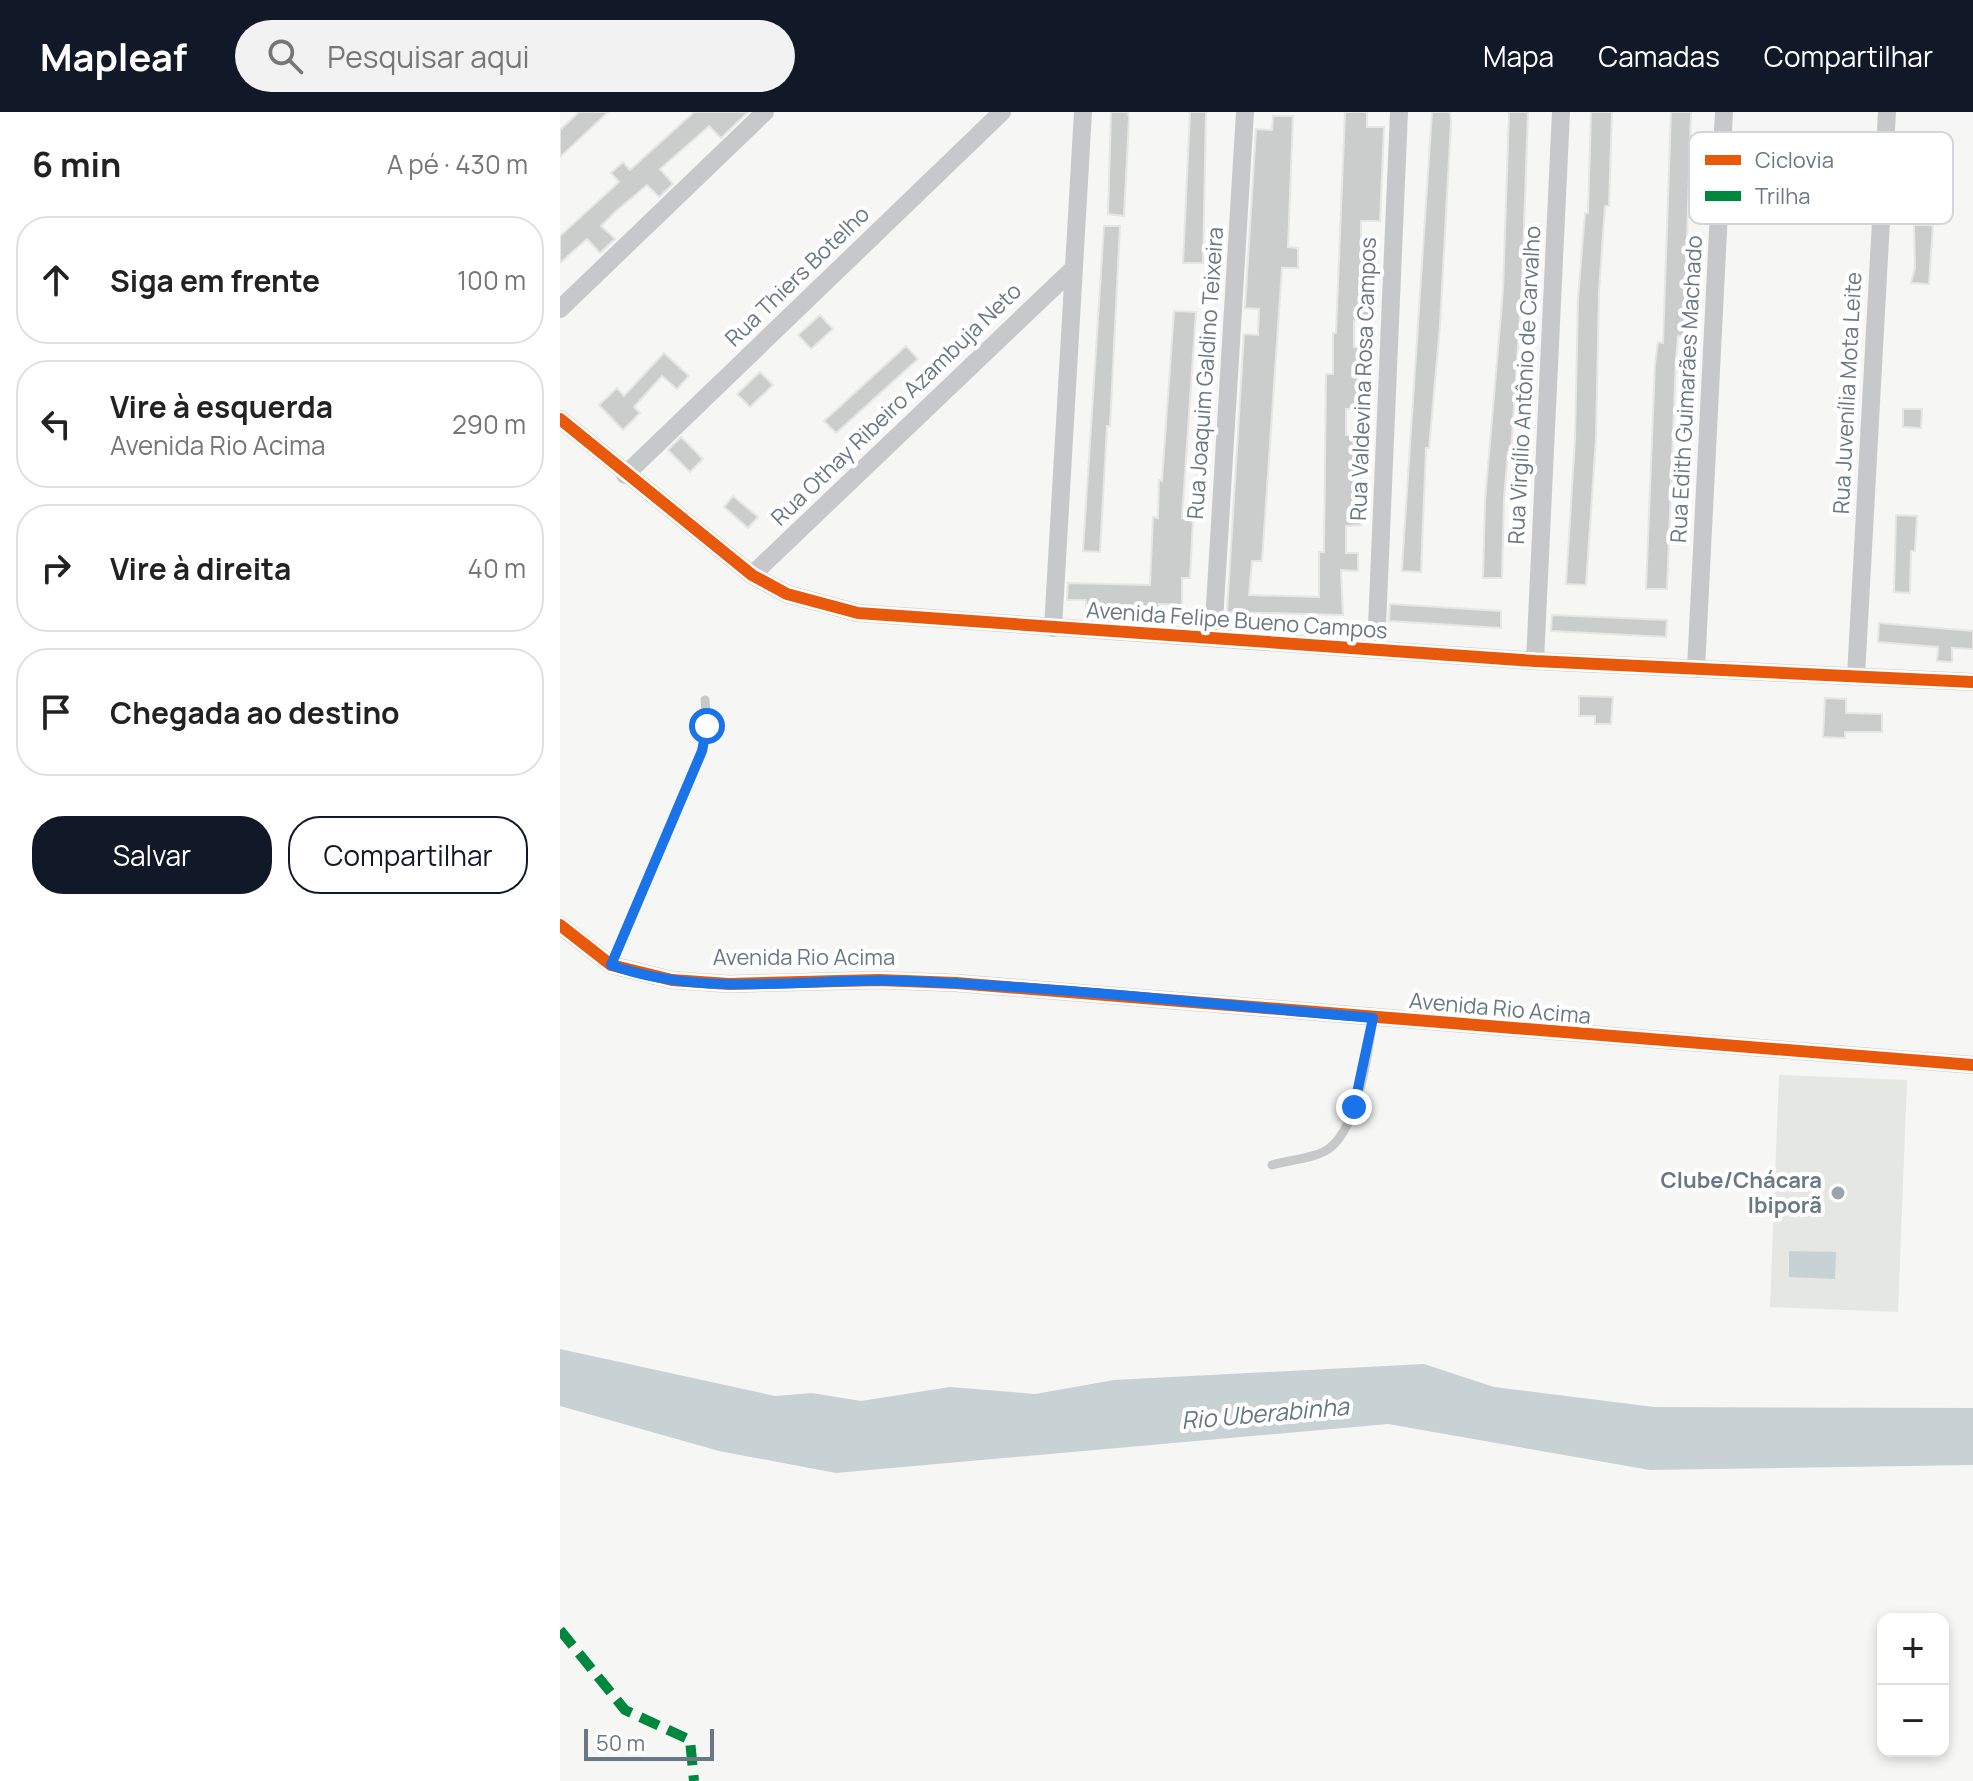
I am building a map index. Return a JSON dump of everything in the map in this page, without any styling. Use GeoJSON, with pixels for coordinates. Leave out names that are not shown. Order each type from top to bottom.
{"type":"FeatureCollection","features":[{"type":"Feature","properties":{"kind":"street"},"geometry":{"type":"LineString","coordinates":[[560,309],[765,112]]}},
{"type":"Feature","properties":{"kind":"street","name":"Rua Thiers Botelho"},"geometry":{"type":"LineString","coordinates":[[625,475],[1002,112]]}},
{"type":"Feature","properties":{"kind":"street"},"geometry":{"type":"LineString","coordinates":[[1053,628],[1083,112]]}},
{"type":"Feature","properties":{"kind":"street","name":"Rua Joaquim Galdino Teixeira"},"geometry":{"type":"LineString","coordinates":[[1213,638],[1245,112]]}},
{"type":"Feature","properties":{"kind":"street","name":"Rua Valdevina Rosa Campos"},"geometry":{"type":"LineString","coordinates":[[1376,649],[1399,112]]}},
{"type":"Feature","properties":{"kind":"street","name":"Rua Virgílio Antônio de Carvalho"},"geometry":{"type":"LineString","coordinates":[[1535,661],[1561,112]]}},
{"type":"Feature","properties":{"kind":"street","name":"Rua Edith Guimarães Machado"},"geometry":{"type":"LineString","coordinates":[[1723,132],[1724,112]]}},
{"type":"Feature","properties":{"kind":"street","name":"Rua Juvenília Mota Leite"},"geometry":{"type":"LineString","coordinates":[[1886,132],[1887,112]]}},
{"type":"Feature","properties":{"kind":"street","name":"Rua Edith Guimarães Machado"},"geometry":{"type":"LineString","coordinates":[[1696,669],[1718,224]]}},
{"type":"Feature","properties":{"kind":"street","name":"Rua Juvenília Mota Leite"},"geometry":{"type":"LineString","coordinates":[[1856,676],[1881,224]]}},
{"type":"Feature","properties":{"kind":"street","name":"Rua Othay Ribeiro Azambuja Neto"},"geometry":{"type":"LineString","coordinates":[[752,575],[1074,268]]}},
{"type":"Feature","properties":{"kind":"street","name":"Avenida Felipe Bueno Campos"},"geometry":{"type":"LineString","coordinates":[[560,419],[625,475],[752,575],[787,594],[858,613],[1535,661],[1973,682]]}},
{"type":"Feature","properties":{"kind":"street","name":"Avenida Rio Acima"},"geometry":{"type":"LineString","coordinates":[[560,925],[611,965],[672,980],[715,983],[879,980],[956,983],[1973,1065]]}},
{"type":"Feature","properties":{"kind":"lane"},"geometry":{"type":"LineString","coordinates":[[611,965],[702,751],[707,726],[705,700]]}},
{"type":"Feature","properties":{"kind":"lane"},"geometry":{"type":"LineString","coordinates":[[1272,1165],[1330,1149],[1344,1131],[1354,1107],[1373,1018]]}},
{"type":"Feature","properties":{"kind":"shaded area","name":"Clube/Chácara Ibiporã"},"geometry":{"type":"Polygon","coordinates":[[[1779,1075],[1907,1080],[1898,1312],[1770,1307],[1779,1075]]]}},
{"type":"Feature","properties":{"kind":"water"},"geometry":{"type":"Polygon","coordinates":[[[1789,1251],[1836,1252],[1835,1279],[1789,1277],[1789,1251]]]}},
{"type":"Feature","properties":{"kind":"water","name":"Rio Uberabinha"},"geometry":{"type":"Polygon","coordinates":[[[560,1349],[775,1396],[812,1393],[861,1401],[950,1387],[1035,1394],[1114,1380],[1424,1364],[1494,1387],[1654,1407],[1973,1408],[1973,1465],[1650,1470],[1388,1424],[836,1473],[719,1451],[560,1406],[560,1349]]]}},
{"type":"Feature","properties":{"kind":"building"},"geometry":{"type":"Polygon","coordinates":[[[579,112],[608,112],[560,157],[560,130],[579,112]]]}},
{"type":"Feature","properties":{"kind":"building"},"geometry":{"type":"Polygon","coordinates":[[[694,112],[748,112],[721,138],[709,126],[660,169],[673,184],[659,197],[647,185],[616,211],[601,226],[615,239],[600,253],[587,239],[560,263],[560,236],[619,182],[611,173],[623,162],[630,170],[694,112]]]}},
{"type":"Feature","properties":{"kind":"building"},"geometry":{"type":"Polygon","coordinates":[[[1111,112],[1128,112],[1129,118],[1124,216],[1108,214],[1111,112]]]}},
{"type":"Feature","properties":{"kind":"building"},"geometry":{"type":"Polygon","coordinates":[[[1190,112],[1206,112],[1203,263],[1183,263],[1190,112]]]}},
{"type":"Feature","properties":{"kind":"building"},"geometry":{"type":"Polygon","coordinates":[[[1345,112],[1367,112],[1367,127],[1384,127],[1380,221],[1361,221],[1361,260],[1378,260],[1374,321],[1354,321],[1354,347],[1372,347],[1371,365],[1367,365],[1365,409],[1346,409],[1346,435],[1364,436],[1361,525],[1346,526],[1346,553],[1358,553],[1358,571],[1341,570],[1343,615],[1227,612],[1244,334],[1258,335],[1259,309],[1245,308],[1256,129],[1272,130],[1273,116],[1293,116],[1288,247],[1298,248],[1298,268],[1282,268],[1262,561],[1252,561],[1249,595],[1319,597],[1319,552],[1324,552],[1326,374],[1333,374],[1333,333],[1336,333],[1345,112]]]}},
{"type":"Feature","properties":{"kind":"building"},"geometry":{"type":"Polygon","coordinates":[[[1432,112],[1450,112],[1451,121],[1440,325],[1429,448],[1426,448],[1421,572],[1402,571],[1432,112]]]}},
{"type":"Feature","properties":{"kind":"building"},"geometry":{"type":"Polygon","coordinates":[[[1509,112],[1528,112],[1522,284],[1511,453],[1508,452],[1504,498],[1502,578],[1483,578],[1485,501],[1503,291],[1509,112]]]}},
{"type":"Feature","properties":{"kind":"building"},"geometry":{"type":"Polygon","coordinates":[[[1591,112],[1612,112],[1609,206],[1605,206],[1599,291],[1596,437],[1586,585],[1566,584],[1575,439],[1578,299],[1585,213],[1588,213],[1591,112]]]}},
{"type":"Feature","properties":{"kind":"building"},"geometry":{"type":"Polygon","coordinates":[[[1671,112],[1691,112],[1684,336],[1678,336],[1676,359],[1667,589],[1646,589],[1655,363],[1658,342],[1663,343],[1671,112]]]}},
{"type":"Feature","properties":{"kind":"building"},"geometry":{"type":"Polygon","coordinates":[[[1914,225],[1933,225],[1929,284],[1911,283],[1915,268],[1914,225]]]}},
{"type":"Feature","properties":{"kind":"building"},"geometry":{"type":"Polygon","coordinates":[[[1104,226],[1120,226],[1100,552],[1083,551],[1104,226]]]}},
{"type":"Feature","properties":{"kind":"building"},"geometry":{"type":"Polygon","coordinates":[[[1174,311],[1196,312],[1182,518],[1193,519],[1190,578],[1182,578],[1182,605],[1159,604],[1159,620],[1086,617],[1086,600],[1067,600],[1068,583],[1150,585],[1153,517],[1158,518],[1159,480],[1162,481],[1174,311]]]}},
{"type":"Feature","properties":{"kind":"building"},"geometry":{"type":"Polygon","coordinates":[[[820,315],[833,329],[811,349],[798,335],[820,315]]]}},
{"type":"Feature","properties":{"kind":"building"},"geometry":{"type":"Polygon","coordinates":[[[906,346],[918,359],[836,433],[824,421],[906,346]]]}},
{"type":"Feature","properties":{"kind":"building"},"geometry":{"type":"Polygon","coordinates":[[[664,353],[689,376],[677,389],[662,376],[634,407],[640,413],[623,430],[599,405],[617,388],[624,396],[664,353]]]}},
{"type":"Feature","properties":{"kind":"building"},"geometry":{"type":"Polygon","coordinates":[[[760,372],[773,385],[750,407],[737,394],[760,372]]]}},
{"type":"Feature","properties":{"kind":"building"},"geometry":{"type":"Polygon","coordinates":[[[1903,409],[1922,409],[1921,428],[1903,427],[1903,409]]]}},
{"type":"Feature","properties":{"kind":"building"},"geometry":{"type":"Polygon","coordinates":[[[681,437],[703,459],[690,472],[668,450],[681,437]]]}},
{"type":"Feature","properties":{"kind":"building"},"geometry":{"type":"Polygon","coordinates":[[[733,496],[758,517],[748,528],[724,507],[733,496]]]}},
{"type":"Feature","properties":{"kind":"building"},"geometry":{"type":"Polygon","coordinates":[[[1896,515],[1917,516],[1915,551],[1911,551],[1910,593],[1894,592],[1896,515]]]}},
{"type":"Feature","properties":{"kind":"building"},"geometry":{"type":"Polygon","coordinates":[[[1390,604],[1501,611],[1501,628],[1389,621],[1390,604]]]}},
{"type":"Feature","properties":{"kind":"building"},"geometry":{"type":"Polygon","coordinates":[[[1552,615],[1667,620],[1666,637],[1551,631],[1552,615]]]}},
{"type":"Feature","properties":{"kind":"building"},"geometry":{"type":"Polygon","coordinates":[[[1879,623],[1973,631],[1973,649],[1952,648],[1952,662],[1937,661],[1938,647],[1878,642],[1879,623]]]}},
{"type":"Feature","properties":{"kind":"building"},"geometry":{"type":"Polygon","coordinates":[[[1579,696],[1613,697],[1611,724],[1595,724],[1595,716],[1579,716],[1579,696]]]}},
{"type":"Feature","properties":{"kind":"building"},"geometry":{"type":"Polygon","coordinates":[[[1825,698],[1846,699],[1846,713],[1882,714],[1882,732],[1845,732],[1845,738],[1823,737],[1825,698]]]}},
{"type":"Feature","properties":{"kind":"marked path"},"geometry":{"type":"LineString","coordinates":[[560,1630],[625,1710],[690,1740],[694,1781]]}},
{"type":"Feature","properties":{"kind":"cycle path"},"geometry":{"type":"LineString","coordinates":[[560,419],[752,575],[787,594],[858,613],[1535,661],[1973,682]]}},
{"type":"Feature","properties":{"kind":"cycle path"},"geometry":{"type":"LineString","coordinates":[[560,925],[611,965],[672,980],[729,984],[879,980],[956,983],[1973,1065]]}},
{"type":"Feature","properties":{"kind":"place","name":"Clube/Chácara Ibiporã"},"geometry":{"type":"Point","coordinates":[1838,1193]}},
{"type":"Feature","properties":{"kind":"route"},"geometry":{"type":"LineString","coordinates":[[707,726],[702,751],[611,965],[672,980],[729,984],[879,980],[956,983],[1373,1018],[1354,1107]]}}]}
